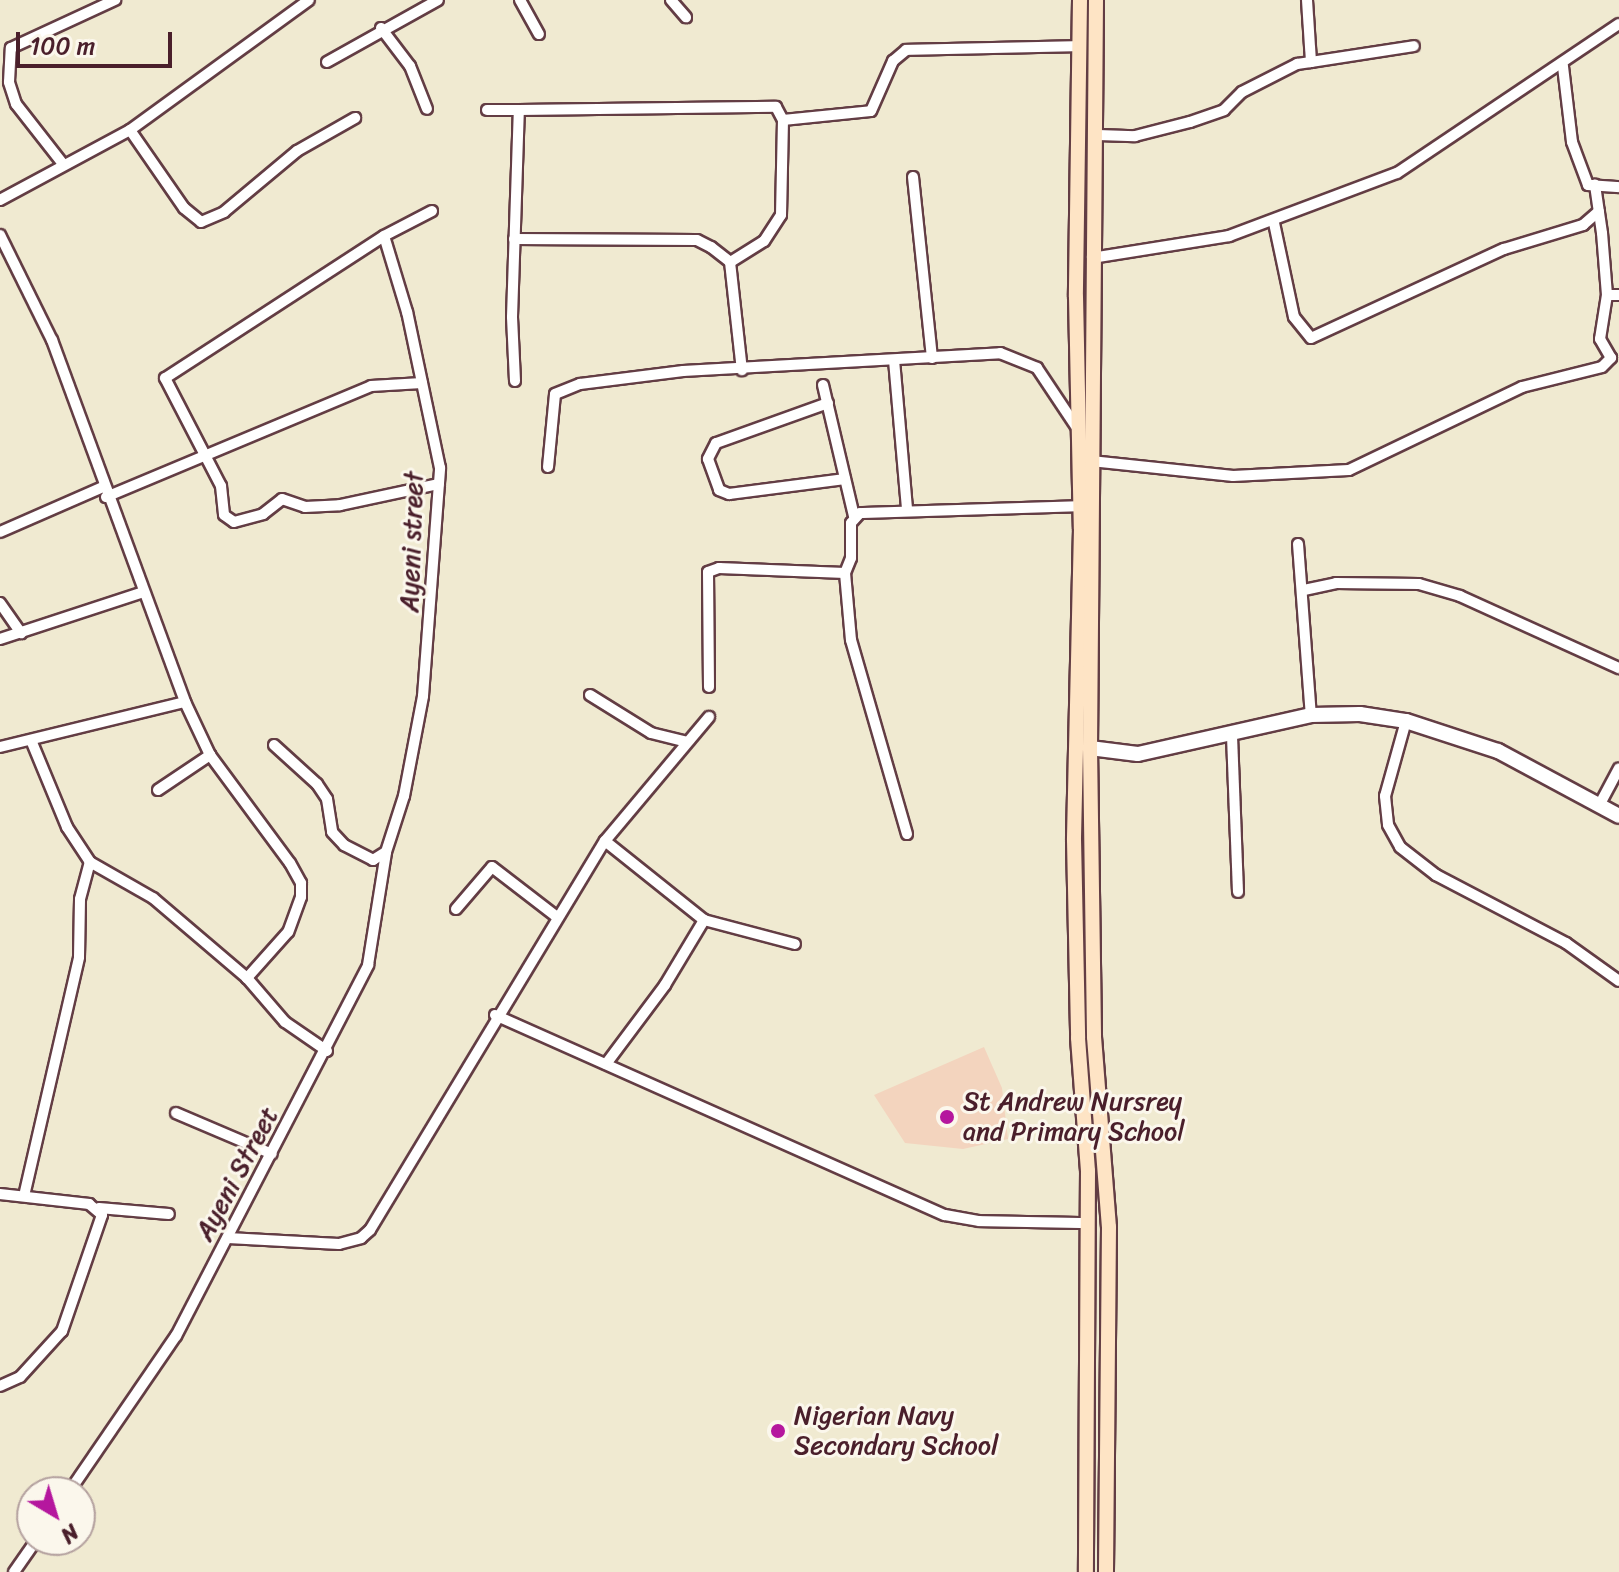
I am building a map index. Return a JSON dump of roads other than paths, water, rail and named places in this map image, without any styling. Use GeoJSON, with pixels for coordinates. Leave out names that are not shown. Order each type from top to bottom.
{"type":"FeatureCollection","features":[{"type":"Feature","properties":{"kind":"main road"},"geometry":{"type":"LineString","coordinates":[[1080,0],[1077,428],[1086,591],[1094,1037],[1109,1227],[1106,1572]]}},
{"type":"Feature","properties":{"kind":"main road"},"geometry":{"type":"LineString","coordinates":[[1086,1572],[1088,1223],[1078,1038],[1074,840],[1091,461],[1092,258],[1098,135],[1096,0]]}},
{"type":"Feature","properties":{"kind":"main road"},"geometry":{"type":"LineString","coordinates":[[1078,1038],[1094,1037]]}},
{"type":"Feature","properties":{"kind":"street"},"geometry":{"type":"LineString","coordinates":[[63,164],[16,104],[9,82],[11,48],[115,0]]}},
{"type":"Feature","properties":{"kind":"street"},"geometry":{"type":"LineString","coordinates":[[0,200],[130,130],[309,0]]}},
{"type":"Feature","properties":{"kind":"street"},"geometry":{"type":"LineString","coordinates":[[327,62],[381,28],[438,0]]}},
{"type":"Feature","properties":{"kind":"street"},"geometry":{"type":"LineString","coordinates":[[520,0],[539,34]]}},
{"type":"Feature","properties":{"kind":"street"},"geometry":{"type":"LineString","coordinates":[[671,0],[686,17]]}},
{"type":"Feature","properties":{"kind":"street"},"geometry":{"type":"LineString","coordinates":[[1307,0],[1311,62]]}},
{"type":"Feature","properties":{"kind":"street"},"geometry":{"type":"LineString","coordinates":[[1092,258],[1192,244],[1274,223],[1397,173],[1494,104],[1563,66],[1619,24]]}},
{"type":"Feature","properties":{"kind":"street"},"geometry":{"type":"LineString","coordinates":[[381,28],[410,66],[427,109]]}},
{"type":"Feature","properties":{"kind":"street"},"geometry":{"type":"LineString","coordinates":[[783,120],[871,111],[893,61],[906,50],[1079,46]]}},
{"type":"Feature","properties":{"kind":"street"},"geometry":{"type":"LineString","coordinates":[[1098,135],[1135,136],[1224,110],[1242,92],[1297,64],[1414,46]]}},
{"type":"Feature","properties":{"kind":"street"},"geometry":{"type":"LineString","coordinates":[[1563,66],[1572,142],[1588,185]]}},
{"type":"Feature","properties":{"kind":"street"},"geometry":{"type":"LineString","coordinates":[[487,110],[776,107],[783,120],[781,215],[775,229],[730,262]]}},
{"type":"Feature","properties":{"kind":"street"},"geometry":{"type":"LineString","coordinates":[[515,381],[514,239],[519,110]]}},
{"type":"Feature","properties":{"kind":"street"},"geometry":{"type":"LineString","coordinates":[[130,130],[184,208],[201,222],[224,212],[297,151],[355,118]]}},
{"type":"Feature","properties":{"kind":"street"},"geometry":{"type":"LineString","coordinates":[[913,177],[932,358]]}},
{"type":"Feature","properties":{"kind":"street"},"geometry":{"type":"LineString","coordinates":[[1588,185],[1619,187]]}},
{"type":"Feature","properties":{"kind":"street"},"geometry":{"type":"LineString","coordinates":[[1091,461],[1233,476],[1349,470],[1522,387],[1602,367],[1611,358],[1600,339],[1607,295],[1595,185],[1588,185]]}},
{"type":"Feature","properties":{"kind":"street"},"geometry":{"type":"LineString","coordinates":[[432,211],[384,236],[287,303],[171,370],[165,378],[169,391],[206,453],[221,486],[224,515],[234,522],[263,514],[282,499],[305,507],[340,505],[439,484]]}},
{"type":"Feature","properties":{"kind":"street"},"geometry":{"type":"LineString","coordinates":[[1274,223],[1294,317],[1311,338],[1504,249],[1583,225],[1599,211]]}},
{"type":"Feature","properties":{"kind":"street"},"geometry":{"type":"LineString","coordinates":[[0,235],[52,340],[104,492],[185,702],[210,755],[301,883],[288,932],[247,978]]}},
{"type":"Feature","properties":{"kind":"street","name":"Ayeni street"},"geometry":{"type":"LineString","coordinates":[[384,236],[422,383],[439,484],[423,696],[404,796],[386,852]]}},
{"type":"Feature","properties":{"kind":"street"},"geometry":{"type":"LineString","coordinates":[[514,239],[697,240],[730,262],[742,370]]}},
{"type":"Feature","properties":{"kind":"street"},"geometry":{"type":"LineString","coordinates":[[1607,295],[1619,295]]}},
{"type":"Feature","properties":{"kind":"street"},"geometry":{"type":"LineString","coordinates":[[548,467],[550,403],[563,390],[622,378],[1000,353],[1037,368],[1077,428]]}},
{"type":"Feature","properties":{"kind":"street"},"geometry":{"type":"LineString","coordinates":[[894,360],[907,509]]}},
{"type":"Feature","properties":{"kind":"street"},"geometry":{"type":"LineString","coordinates":[[0,532],[206,453],[239,445],[371,386],[422,383]]}},
{"type":"Feature","properties":{"kind":"street"},"geometry":{"type":"LineString","coordinates":[[823,385],[854,516],[845,573],[851,640],[907,834]]}},
{"type":"Feature","properties":{"kind":"street"},"geometry":{"type":"LineString","coordinates":[[828,403],[716,443],[708,459],[719,490],[729,494],[845,479]]}},
{"type":"Feature","properties":{"kind":"street"},"geometry":{"type":"LineString","coordinates":[[854,516],[907,509],[1080,506]]}},
{"type":"Feature","properties":{"kind":"street"},"geometry":{"type":"LineString","coordinates":[[1298,544],[1304,590],[1311,715]]}},
{"type":"Feature","properties":{"kind":"street"},"geometry":{"type":"LineString","coordinates":[[709,687],[708,572],[719,568],[845,573]]}},
{"type":"Feature","properties":{"kind":"street"},"geometry":{"type":"LineString","coordinates":[[1304,590],[1364,581],[1419,584],[1460,596],[1619,668]]}},
{"type":"Feature","properties":{"kind":"street"},"geometry":{"type":"LineString","coordinates":[[0,639],[144,592]]}},
{"type":"Feature","properties":{"kind":"street"},"geometry":{"type":"LineString","coordinates":[[0,603],[21,633]]}},
{"type":"Feature","properties":{"kind":"street"},"geometry":{"type":"LineString","coordinates":[[590,695],[651,733],[686,742]]}},
{"type":"Feature","properties":{"kind":"street"},"geometry":{"type":"LineString","coordinates":[[0,747],[185,702]]}},
{"type":"Feature","properties":{"kind":"street"},"geometry":{"type":"LineString","coordinates":[[1090,748],[1138,754],[1232,736],[1311,715],[1360,714],[1406,721],[1498,751],[1601,802],[1619,816]]}},
{"type":"Feature","properties":{"kind":"street"},"geometry":{"type":"LineString","coordinates":[[228,1238],[339,1244],[361,1238],[495,1015],[605,841],[709,717]]}},
{"type":"Feature","properties":{"kind":"street"},"geometry":{"type":"LineString","coordinates":[[1406,721],[1385,796],[1388,825],[1400,847],[1436,875],[1566,943],[1619,981]]}},
{"type":"Feature","properties":{"kind":"street"},"geometry":{"type":"LineString","coordinates":[[1232,736],[1238,892]]}},
{"type":"Feature","properties":{"kind":"street"},"geometry":{"type":"LineString","coordinates":[[31,740],[67,827],[90,862],[153,898],[247,978],[285,1022],[327,1051]]}},
{"type":"Feature","properties":{"kind":"street"},"geometry":{"type":"LineString","coordinates":[[274,745],[317,784],[327,799],[332,832],[344,845],[373,860],[386,852]]}},
{"type":"Feature","properties":{"kind":"street"},"geometry":{"type":"LineString","coordinates":[[158,790],[210,755]]}},
{"type":"Feature","properties":{"kind":"street"},"geometry":{"type":"LineString","coordinates":[[1601,802],[1619,768]]}},
{"type":"Feature","properties":{"kind":"street"},"geometry":{"type":"LineString","coordinates":[[605,841],[704,920],[795,944]]}},
{"type":"Feature","properties":{"kind":"street","name":"Ayeni Street"},"geometry":{"type":"LineString","coordinates":[[80,1476],[176,1336],[327,1051],[368,965],[386,852]]}},
{"type":"Feature","properties":{"kind":"street"},"geometry":{"type":"LineString","coordinates":[[24,1196],[79,957],[80,899],[90,862]]}},
{"type":"Feature","properties":{"kind":"street"},"geometry":{"type":"LineString","coordinates":[[456,909],[492,867],[557,917]]}},
{"type":"Feature","properties":{"kind":"street"},"geometry":{"type":"LineString","coordinates":[[606,1064],[665,985],[704,920]]}},
{"type":"Feature","properties":{"kind":"street"},"geometry":{"type":"LineString","coordinates":[[495,1015],[945,1215],[979,1221],[1088,1223]]}},
{"type":"Feature","properties":{"kind":"street"},"geometry":{"type":"LineString","coordinates":[[176,1113],[272,1154]]}},
{"type":"Feature","properties":{"kind":"street"},"geometry":{"type":"LineString","coordinates":[[0,1194],[169,1214]]}},
{"type":"Feature","properties":{"kind":"street"},"geometry":{"type":"LineString","coordinates":[[0,1386],[20,1377],[62,1331],[102,1215],[99,1208]]}},
{"type":"Feature","properties":{"kind":"place","name":"St Andrew Nursrey and Primary School"},"geometry":{"type":"Point","coordinates":[947,1117]}},
{"type":"Feature","properties":{"kind":"place","name":"Nigerian Navy Secondary School"},"geometry":{"type":"Point","coordinates":[778,1431]}}]}
